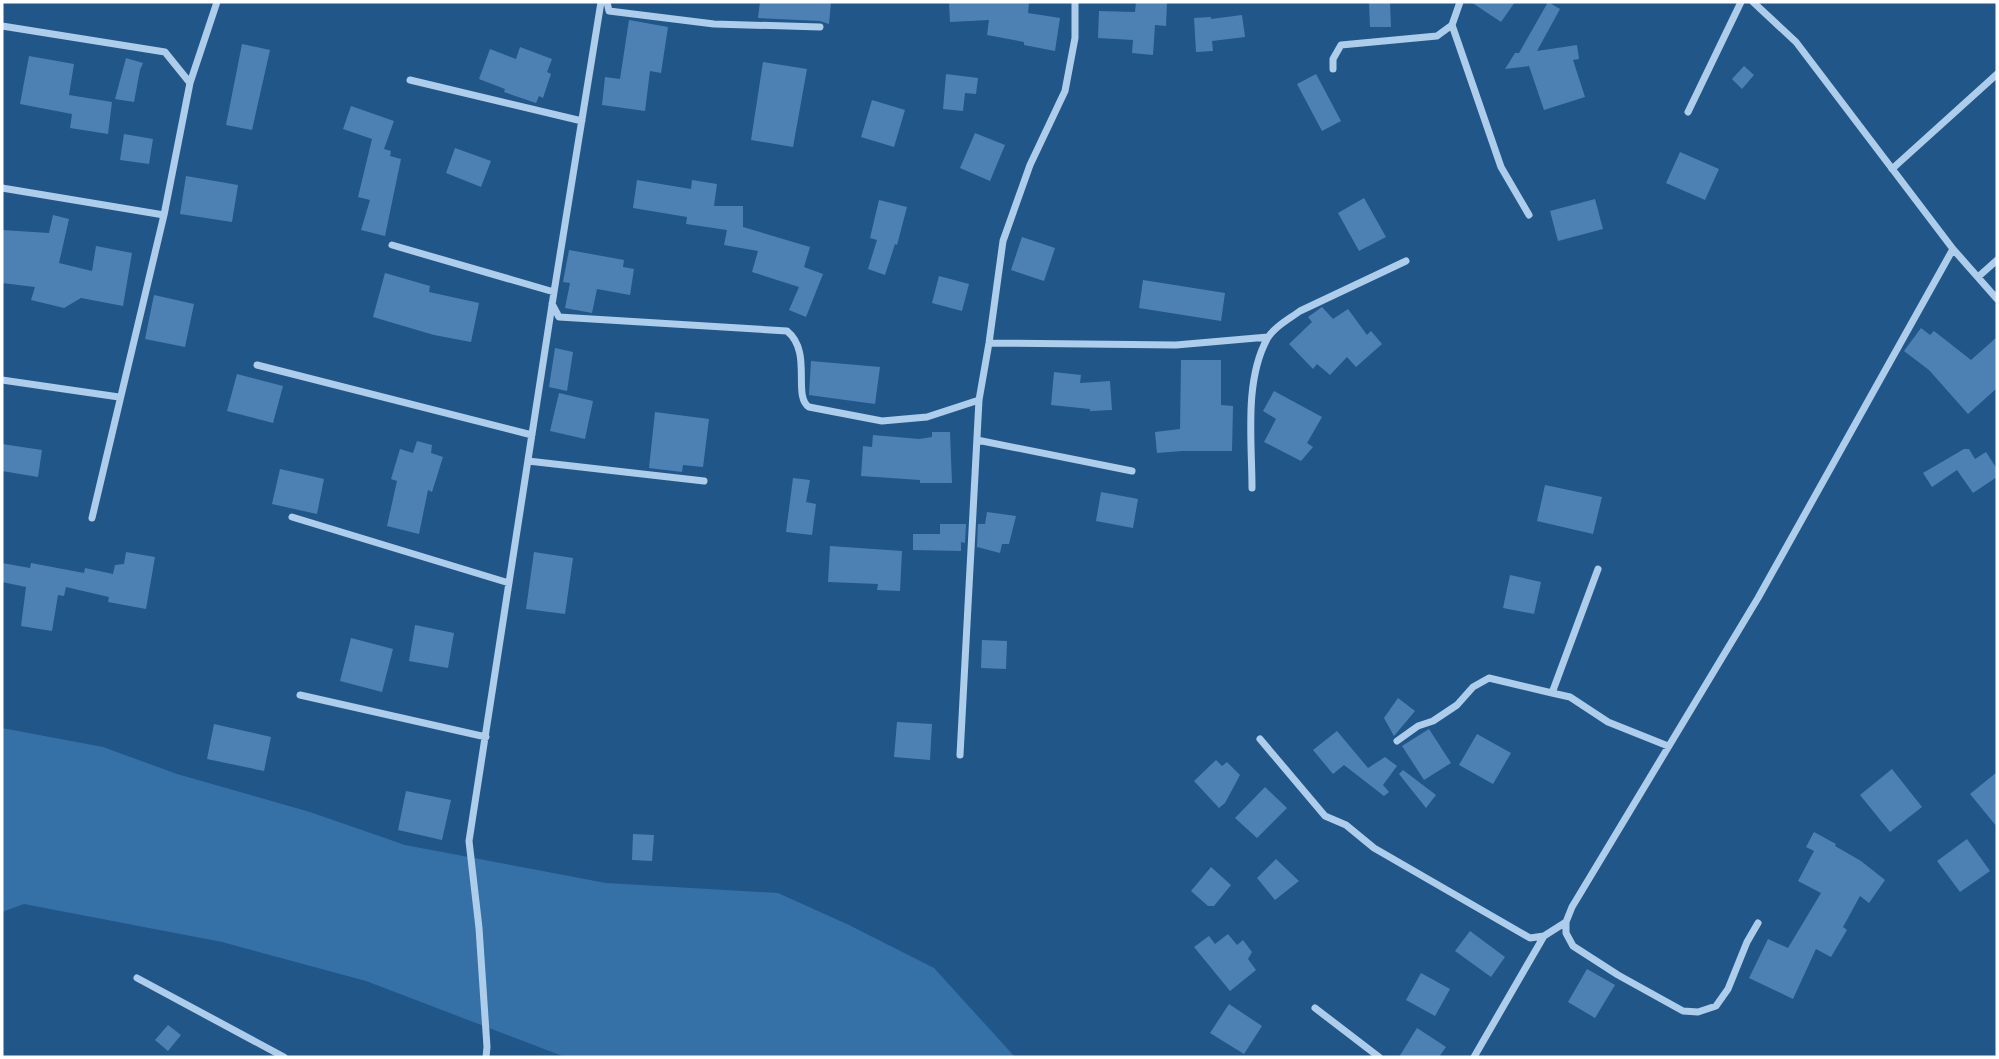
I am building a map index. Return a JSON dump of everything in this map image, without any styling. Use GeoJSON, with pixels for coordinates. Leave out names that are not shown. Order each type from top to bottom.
{"type":"FeatureCollection","features":[{"type":"Feature","properties":{"kind":"street"},"geometry":{"type":"LineString","coordinates":[[92,518],[164,215],[190,83],[216,2]]}},
{"type":"Feature","properties":{"kind":"street"},"geometry":{"type":"LineString","coordinates":[[486,1057],[480,928],[469,841],[601,2]]}},
{"type":"Feature","properties":{"kind":"street"},"geometry":{"type":"LineString","coordinates":[[607,2],[609,11],[714,24],[820,27]]}},
{"type":"Feature","properties":{"kind":"street"},"geometry":{"type":"LineString","coordinates":[[960,755],[979,400],[1003,241],[1030,165],[1065,91],[1075,38],[1075,2]]}},
{"type":"Feature","properties":{"kind":"street"},"geometry":{"type":"LineString","coordinates":[[1333,69],[1333,59],[1341,45],[1437,36],[1452,25],[1460,2]]}},
{"type":"Feature","properties":{"kind":"street"},"geometry":{"type":"LineString","coordinates":[[1688,112],[1741,2]]}},
{"type":"Feature","properties":{"kind":"street"},"geometry":{"type":"LineString","coordinates":[[1754,2],[1796,42],[1953,249],[1997,299]]}},
{"type":"Feature","properties":{"kind":"street"},"geometry":{"type":"LineString","coordinates":[[1452,25],[1501,167],[1529,215]]}},
{"type":"Feature","properties":{"kind":"street"},"geometry":{"type":"LineString","coordinates":[[2,26],[165,52],[190,83]]}},
{"type":"Feature","properties":{"kind":"street"},"geometry":{"type":"LineString","coordinates":[[1892,169],[1997,74]]}},
{"type":"Feature","properties":{"kind":"street"},"geometry":{"type":"LineString","coordinates":[[410,80],[582,121]]}},
{"type":"Feature","properties":{"kind":"street"},"geometry":{"type":"LineString","coordinates":[[2,188],[164,215]]}},
{"type":"Feature","properties":{"kind":"street"},"geometry":{"type":"LineString","coordinates":[[392,245],[554,292]]}},
{"type":"Feature","properties":{"kind":"street"},"geometry":{"type":"LineString","coordinates":[[1758,923],[1747,942],[1728,989],[1716,1006],[1698,1012],[1683,1011],[1618,975],[1573,946],[1566,933],[1566,922],[1579,896],[1758,598],[1953,249]]}},
{"type":"Feature","properties":{"kind":"street"},"geometry":{"type":"LineString","coordinates":[[1978,277],[1997,260]]}},
{"type":"Feature","properties":{"kind":"street"},"geometry":{"type":"LineString","coordinates":[[1252,488],[1252,400],[1258,362],[1268,337],[1300,311],[1406,261]]}},
{"type":"Feature","properties":{"kind":"street"},"geometry":{"type":"LineString","coordinates":[[552,303],[559,317],[786,331],[797,342],[802,359],[802,399],[809,407],[882,421],[928,417],[979,400]]}},
{"type":"Feature","properties":{"kind":"street"},"geometry":{"type":"LineString","coordinates":[[989,343],[1176,345],[1268,337]]}},
{"type":"Feature","properties":{"kind":"street"},"geometry":{"type":"LineString","coordinates":[[257,365],[532,435]]}},
{"type":"Feature","properties":{"kind":"street"},"geometry":{"type":"LineString","coordinates":[[2,380],[119,397]]}},
{"type":"Feature","properties":{"kind":"street"},"geometry":{"type":"LineString","coordinates":[[976,440],[1132,471]]}},
{"type":"Feature","properties":{"kind":"street"},"geometry":{"type":"LineString","coordinates":[[528,461],[704,481]]}},
{"type":"Feature","properties":{"kind":"street"},"geometry":{"type":"LineString","coordinates":[[292,517],[509,583]]}},
{"type":"Feature","properties":{"kind":"street"},"geometry":{"type":"LineString","coordinates":[[1552,693],[1598,569]]}},
{"type":"Feature","properties":{"kind":"street"},"geometry":{"type":"LineString","coordinates":[[1396,741],[1418,726],[1433,722],[1449,711],[1473,687],[1489,678],[1570,697],[1608,722],[1668,746]]}},
{"type":"Feature","properties":{"kind":"street"},"geometry":{"type":"LineString","coordinates":[[300,695],[486,737]]}},
{"type":"Feature","properties":{"kind":"street"},"geometry":{"type":"LineString","coordinates":[[1260,739],[1325,816],[1346,824],[1374,848],[1530,938],[1544,936],[1566,922]]}},
{"type":"Feature","properties":{"kind":"street"},"geometry":{"type":"LineString","coordinates":[[1474,1057],[1544,936]]}},
{"type":"Feature","properties":{"kind":"street"},"geometry":{"type":"LineString","coordinates":[[137,978],[284,1057]]}},
{"type":"Feature","properties":{"kind":"street"},"geometry":{"type":"LineString","coordinates":[[1315,1008],[1379,1057]]}},
{"type":"Feature","properties":{"kind":"shaded area"},"geometry":{"type":"Polygon","coordinates":[[[2,728],[103,747],[177,774],[310,812],[405,845],[606,883],[778,893],[934,968],[1015,1057],[565,1057],[366,981],[222,942],[24,904],[2,912],[2,728]]]}},
{"type":"Feature","properties":{"kind":"building"},"geometry":{"type":"Polygon","coordinates":[[[760,2],[831,2],[829,24],[820,21],[758,18],[760,2]]]}},
{"type":"Feature","properties":{"kind":"building"},"geometry":{"type":"Polygon","coordinates":[[[949,2],[1029,3],[1028,13],[1060,18],[1055,51],[987,35],[989,20],[950,22],[949,2]]]}},
{"type":"Feature","properties":{"kind":"building"},"geometry":{"type":"Polygon","coordinates":[[[1136,2],[1167,2],[1166,26],[1155,25],[1153,55],[1132,53],[1133,40],[1098,38],[1099,11],[1135,12],[1136,2]]]}},
{"type":"Feature","properties":{"kind":"building"},"geometry":{"type":"Polygon","coordinates":[[[1369,2],[1390,2],[1391,27],[1370,27],[1369,2]]]}},
{"type":"Feature","properties":{"kind":"building"},"geometry":{"type":"Polygon","coordinates":[[[1471,2],[1515,2],[1501,22],[1471,2]]]}},
{"type":"Feature","properties":{"kind":"building"},"geometry":{"type":"Polygon","coordinates":[[[1548,2],[1560,9],[1537,51],[1577,45],[1579,59],[1573,60],[1585,97],[1544,110],[1529,66],[1505,69],[1515,53],[1519,53],[1548,2]]]}},
{"type":"Feature","properties":{"kind":"building"},"geometry":{"type":"Polygon","coordinates":[[[1242,15],[1245,37],[1212,41],[1213,51],[1196,52],[1194,18],[1242,15]]]}},
{"type":"Feature","properties":{"kind":"building"},"geometry":{"type":"Polygon","coordinates":[[[629,20],[668,27],[661,73],[650,71],[645,111],[602,105],[605,77],[620,79],[629,20]]]}},
{"type":"Feature","properties":{"kind":"building"},"geometry":{"type":"Polygon","coordinates":[[[242,44],[270,50],[252,130],[226,125],[242,44]]]}},
{"type":"Feature","properties":{"kind":"building"},"geometry":{"type":"Polygon","coordinates":[[[520,47],[552,59],[547,72],[551,74],[543,98],[539,96],[536,103],[504,92],[505,89],[479,79],[490,49],[516,59],[520,47]]]}},
{"type":"Feature","properties":{"kind":"building"},"geometry":{"type":"Polygon","coordinates":[[[29,56],[74,64],[69,95],[112,102],[108,134],[70,128],[72,114],[20,104],[29,56]]]}},
{"type":"Feature","properties":{"kind":"building"},"geometry":{"type":"Polygon","coordinates":[[[126,58],[143,63],[134,102],[115,99],[126,58]]]}},
{"type":"Feature","properties":{"kind":"building"},"geometry":{"type":"Polygon","coordinates":[[[763,62],[807,69],[793,147],[751,140],[763,62]]]}},
{"type":"Feature","properties":{"kind":"building"},"geometry":{"type":"Polygon","coordinates":[[[1744,66],[1754,75],[1742,89],[1732,79],[1744,66]]]}},
{"type":"Feature","properties":{"kind":"building"},"geometry":{"type":"Polygon","coordinates":[[[946,74],[978,78],[976,94],[965,93],[963,111],[943,109],[946,74]]]}},
{"type":"Feature","properties":{"kind":"building"},"geometry":{"type":"Polygon","coordinates":[[[1316,74],[1341,121],[1322,131],[1297,84],[1316,74]]]}},
{"type":"Feature","properties":{"kind":"building"},"geometry":{"type":"Polygon","coordinates":[[[872,100],[905,110],[894,147],[861,137],[872,100]]]}},
{"type":"Feature","properties":{"kind":"building"},"geometry":{"type":"Polygon","coordinates":[[[351,106],[394,121],[384,149],[391,151],[390,156],[401,159],[385,236],[361,230],[370,200],[358,197],[372,139],[343,129],[351,106]]]}},
{"type":"Feature","properties":{"kind":"building"},"geometry":{"type":"Polygon","coordinates":[[[975,133],[1005,145],[990,181],[960,168],[975,133]]]}},
{"type":"Feature","properties":{"kind":"building"},"geometry":{"type":"Polygon","coordinates":[[[124,134],[153,139],[149,164],[120,160],[124,134]]]}},
{"type":"Feature","properties":{"kind":"building"},"geometry":{"type":"Polygon","coordinates":[[[455,148],[491,161],[481,187],[446,173],[455,148]]]}},
{"type":"Feature","properties":{"kind":"building"},"geometry":{"type":"Polygon","coordinates":[[[1680,152],[1719,169],[1705,200],[1666,183],[1680,152]]]}},
{"type":"Feature","properties":{"kind":"building"},"geometry":{"type":"Polygon","coordinates":[[[186,176],[238,185],[232,222],[180,214],[186,176]]]}},
{"type":"Feature","properties":{"kind":"building"},"geometry":{"type":"Polygon","coordinates":[[[637,180],[691,189],[692,180],[717,184],[714,206],[743,206],[743,227],[810,247],[804,267],[823,274],[806,317],[789,310],[799,287],[752,272],[758,251],[724,245],[727,230],[686,224],[687,217],[633,208],[637,180]]]}},
{"type":"Feature","properties":{"kind":"building"},"geometry":{"type":"Polygon","coordinates":[[[1364,198],[1386,237],[1359,251],[1338,213],[1364,198]]]}},
{"type":"Feature","properties":{"kind":"building"},"geometry":{"type":"Polygon","coordinates":[[[1595,199],[1603,229],[1558,241],[1550,211],[1595,199]]]}},
{"type":"Feature","properties":{"kind":"building"},"geometry":{"type":"Polygon","coordinates":[[[879,200],[907,207],[897,245],[895,244],[885,275],[868,269],[877,240],[870,238],[879,200]]]}},
{"type":"Feature","properties":{"kind":"building"},"geometry":{"type":"Polygon","coordinates":[[[53,215],[69,219],[59,263],[92,271],[96,246],[132,253],[123,306],[81,298],[64,308],[31,300],[35,287],[2,283],[2,230],[49,233],[53,215]]]}},
{"type":"Feature","properties":{"kind":"building"},"geometry":{"type":"Polygon","coordinates":[[[1022,237],[1055,248],[1044,281],[1011,270],[1022,237]]]}},
{"type":"Feature","properties":{"kind":"building"},"geometry":{"type":"Polygon","coordinates":[[[569,250],[624,260],[623,267],[634,269],[630,295],[597,289],[592,313],[565,308],[570,283],[563,282],[569,250]]]}},
{"type":"Feature","properties":{"kind":"building"},"geometry":{"type":"Polygon","coordinates":[[[385,273],[430,286],[429,292],[479,303],[471,342],[434,335],[373,317],[385,273]]]}},
{"type":"Feature","properties":{"kind":"building"},"geometry":{"type":"Polygon","coordinates":[[[939,276],[969,284],[962,311],[932,303],[939,276]]]}},
{"type":"Feature","properties":{"kind":"building"},"geometry":{"type":"Polygon","coordinates":[[[1143,280],[1225,293],[1221,321],[1139,308],[1143,280]]]}},
{"type":"Feature","properties":{"kind":"building"},"geometry":{"type":"Polygon","coordinates":[[[154,295],[194,304],[185,347],[145,339],[154,295]]]}},
{"type":"Feature","properties":{"kind":"building"},"geometry":{"type":"Polygon","coordinates":[[[1322,307],[1333,319],[1348,309],[1367,335],[1371,331],[1382,344],[1356,367],[1347,357],[1330,375],[1317,364],[1313,369],[1289,344],[1312,322],[1308,317],[1322,307]]]}},
{"type":"Feature","properties":{"kind":"building"},"geometry":{"type":"Polygon","coordinates":[[[1921,328],[1930,335],[1934,331],[1971,360],[1997,337],[1997,388],[1968,414],[1929,370],[1904,351],[1921,328]]]}},
{"type":"Feature","properties":{"kind":"building"},"geometry":{"type":"Polygon","coordinates":[[[555,348],[573,352],[567,391],[549,387],[555,348]]]}},
{"type":"Feature","properties":{"kind":"building"},"geometry":{"type":"Polygon","coordinates":[[[1181,360],[1221,360],[1221,405],[1233,406],[1232,451],[1157,453],[1155,432],[1180,429],[1181,360]]]}},
{"type":"Feature","properties":{"kind":"building"},"geometry":{"type":"Polygon","coordinates":[[[811,361],[880,367],[875,404],[809,395],[811,361]]]}},
{"type":"Feature","properties":{"kind":"building"},"geometry":{"type":"Polygon","coordinates":[[[1054,372],[1081,375],[1080,383],[1110,381],[1112,410],[1090,411],[1051,405],[1054,372]]]}},
{"type":"Feature","properties":{"kind":"building"},"geometry":{"type":"Polygon","coordinates":[[[237,374],[283,386],[273,423],[227,411],[237,374]]]}},
{"type":"Feature","properties":{"kind":"building"},"geometry":{"type":"Polygon","coordinates":[[[1274,391],[1322,417],[1307,443],[1313,447],[1301,461],[1264,442],[1276,419],[1263,411],[1274,391]]]}},
{"type":"Feature","properties":{"kind":"building"},"geometry":{"type":"Polygon","coordinates":[[[559,393],[593,401],[585,439],[550,431],[559,393]]]}},
{"type":"Feature","properties":{"kind":"building"},"geometry":{"type":"Polygon","coordinates":[[[655,412],[709,419],[703,467],[683,465],[682,472],[649,468],[655,412]]]}},
{"type":"Feature","properties":{"kind":"building"},"geometry":{"type":"Polygon","coordinates":[[[932,432],[950,432],[952,483],[920,483],[920,480],[861,476],[863,446],[872,447],[873,435],[919,439],[932,437],[932,432]]]}},
{"type":"Feature","properties":{"kind":"building"},"geometry":{"type":"Polygon","coordinates":[[[417,441],[432,445],[431,453],[443,457],[432,492],[428,490],[419,534],[387,526],[397,481],[391,479],[400,449],[413,453],[417,441]]]}},
{"type":"Feature","properties":{"kind":"building"},"geometry":{"type":"Polygon","coordinates":[[[2,444],[42,450],[38,477],[2,471],[2,444]]]}},
{"type":"Feature","properties":{"kind":"building"},"geometry":{"type":"Polygon","coordinates":[[[1964,449],[1969,449],[1975,459],[1986,452],[1997,469],[1997,477],[1973,493],[1957,470],[1932,487],[1923,473],[1964,449]]]}},
{"type":"Feature","properties":{"kind":"building"},"geometry":{"type":"Polygon","coordinates":[[[280,469],[324,479],[317,514],[272,504],[280,469]]]}},
{"type":"Feature","properties":{"kind":"building"},"geometry":{"type":"Polygon","coordinates":[[[793,478],[810,480],[806,502],[816,504],[812,535],[786,532],[793,478]]]}},
{"type":"Feature","properties":{"kind":"building"},"geometry":{"type":"Polygon","coordinates":[[[1545,485],[1602,497],[1593,534],[1537,521],[1545,485]]]}},
{"type":"Feature","properties":{"kind":"building"},"geometry":{"type":"Polygon","coordinates":[[[1101,492],[1138,499],[1133,528],[1096,521],[1101,492]]]}},
{"type":"Feature","properties":{"kind":"building"},"geometry":{"type":"Polygon","coordinates":[[[987,512],[1016,516],[1009,544],[1002,544],[1000,553],[977,547],[978,524],[985,524],[987,512]]]}},
{"type":"Feature","properties":{"kind":"building"},"geometry":{"type":"Polygon","coordinates":[[[940,524],[966,524],[965,543],[961,542],[961,551],[913,550],[913,534],[940,534],[940,524]]]}},
{"type":"Feature","properties":{"kind":"building"},"geometry":{"type":"Polygon","coordinates":[[[830,546],[902,551],[900,591],[877,590],[878,584],[828,582],[830,546]]]}},
{"type":"Feature","properties":{"kind":"building"},"geometry":{"type":"Polygon","coordinates":[[[126,552],[155,557],[146,609],[108,602],[109,597],[66,587],[64,596],[58,595],[52,631],[21,626],[26,587],[2,582],[2,563],[30,568],[31,563],[84,573],[85,568],[113,574],[115,565],[124,564],[126,552]]]}},
{"type":"Feature","properties":{"kind":"building"},"geometry":{"type":"Polygon","coordinates":[[[534,552],[573,558],[565,614],[526,609],[534,552]]]}},
{"type":"Feature","properties":{"kind":"building"},"geometry":{"type":"Polygon","coordinates":[[[1510,575],[1541,582],[1534,614],[1503,608],[1510,575]]]}},
{"type":"Feature","properties":{"kind":"building"},"geometry":{"type":"Polygon","coordinates":[[[415,625],[454,633],[448,668],[409,661],[415,625]]]}},
{"type":"Feature","properties":{"kind":"building"},"geometry":{"type":"Polygon","coordinates":[[[351,638],[393,649],[382,692],[340,681],[351,638]]]}},
{"type":"Feature","properties":{"kind":"building"},"geometry":{"type":"Polygon","coordinates":[[[982,640],[1007,641],[1006,669],[981,668],[982,640]]]}},
{"type":"Feature","properties":{"kind":"building"},"geometry":{"type":"Polygon","coordinates":[[[1398,698],[1415,711],[1394,736],[1384,718],[1398,698]]]}},
{"type":"Feature","properties":{"kind":"building"},"geometry":{"type":"Polygon","coordinates":[[[897,722],[932,724],[930,760],[894,757],[897,722]]]}},
{"type":"Feature","properties":{"kind":"building"},"geometry":{"type":"Polygon","coordinates":[[[214,724],[271,737],[264,771],[207,759],[214,724]]]}},
{"type":"Feature","properties":{"kind":"building"},"geometry":{"type":"Polygon","coordinates":[[[1429,729],[1451,763],[1424,780],[1402,746],[1429,729]]]}},
{"type":"Feature","properties":{"kind":"building"},"geometry":{"type":"Polygon","coordinates":[[[1337,731],[1368,768],[1385,757],[1397,766],[1383,785],[1389,792],[1384,796],[1344,765],[1333,774],[1313,750],[1337,731]]]}},
{"type":"Feature","properties":{"kind":"building"},"geometry":{"type":"Polygon","coordinates":[[[1477,734],[1511,753],[1493,784],[1459,765],[1477,734]]]}},
{"type":"Feature","properties":{"kind":"building"},"geometry":{"type":"Polygon","coordinates":[[[1216,760],[1222,766],[1227,762],[1240,775],[1225,803],[1219,808],[1194,781],[1216,760]]]}},
{"type":"Feature","properties":{"kind":"building"},"geometry":{"type":"Polygon","coordinates":[[[1892,769],[1922,807],[1890,832],[1860,795],[1892,769]]]}},
{"type":"Feature","properties":{"kind":"building"},"geometry":{"type":"Polygon","coordinates":[[[1403,770],[1436,795],[1426,808],[1399,774],[1403,770]]]}},
{"type":"Feature","properties":{"kind":"building"},"geometry":{"type":"Polygon","coordinates":[[[1997,772],[1997,827],[1970,794],[1997,772]]]}},
{"type":"Feature","properties":{"kind":"building"},"geometry":{"type":"Polygon","coordinates":[[[1265,787],[1287,808],[1257,838],[1235,818],[1265,787]]]}},
{"type":"Feature","properties":{"kind":"building"},"geometry":{"type":"Polygon","coordinates":[[[406,791],[451,800],[442,840],[398,830],[406,791]]]}},
{"type":"Feature","properties":{"kind":"building"},"geometry":{"type":"Polygon","coordinates":[[[1814,832],[1836,844],[1835,846],[1861,861],[1885,880],[1869,903],[1860,896],[1843,927],[1847,930],[1831,957],[1816,949],[1793,999],[1749,978],[1768,939],[1788,948],[1821,893],[1798,881],[1814,851],[1806,847],[1814,832]]]}},
{"type":"Feature","properties":{"kind":"building"},"geometry":{"type":"Polygon","coordinates":[[[633,834],[654,835],[652,861],[632,860],[633,834]]]}},
{"type":"Feature","properties":{"kind":"building"},"geometry":{"type":"Polygon","coordinates":[[[1967,839],[1990,871],[1960,892],[1937,861],[1967,839]]]}},
{"type":"Feature","properties":{"kind":"building"},"geometry":{"type":"Polygon","coordinates":[[[1276,859],[1299,881],[1275,900],[1257,878],[1276,859]]]}},
{"type":"Feature","properties":{"kind":"building"},"geometry":{"type":"Polygon","coordinates":[[[1211,867],[1231,885],[1214,906],[1208,906],[1191,891],[1211,867]]]}},
{"type":"Feature","properties":{"kind":"building"},"geometry":{"type":"Polygon","coordinates":[[[1470,931],[1505,957],[1491,977],[1455,951],[1470,931]]]}},
{"type":"Feature","properties":{"kind":"building"},"geometry":{"type":"Polygon","coordinates":[[[1228,934],[1237,945],[1243,940],[1252,952],[1248,959],[1256,970],[1230,991],[1194,947],[1209,936],[1215,944],[1228,934]]]}},
{"type":"Feature","properties":{"kind":"building"},"geometry":{"type":"Polygon","coordinates":[[[1587,969],[1615,985],[1595,1018],[1568,1002],[1587,969]]]}},
{"type":"Feature","properties":{"kind":"building"},"geometry":{"type":"Polygon","coordinates":[[[1421,973],[1450,989],[1435,1016],[1406,1000],[1421,973]]]}},
{"type":"Feature","properties":{"kind":"building"},"geometry":{"type":"Polygon","coordinates":[[[1229,1004],[1262,1026],[1244,1054],[1210,1033],[1229,1004]]]}},
{"type":"Feature","properties":{"kind":"building"},"geometry":{"type":"Polygon","coordinates":[[[168,1025],[181,1035],[168,1051],[155,1040],[168,1025]]]}},
{"type":"Feature","properties":{"kind":"building"},"geometry":{"type":"Polygon","coordinates":[[[1417,1028],[1446,1047],[1439,1057],[1399,1057],[1417,1028]]]}}]}
